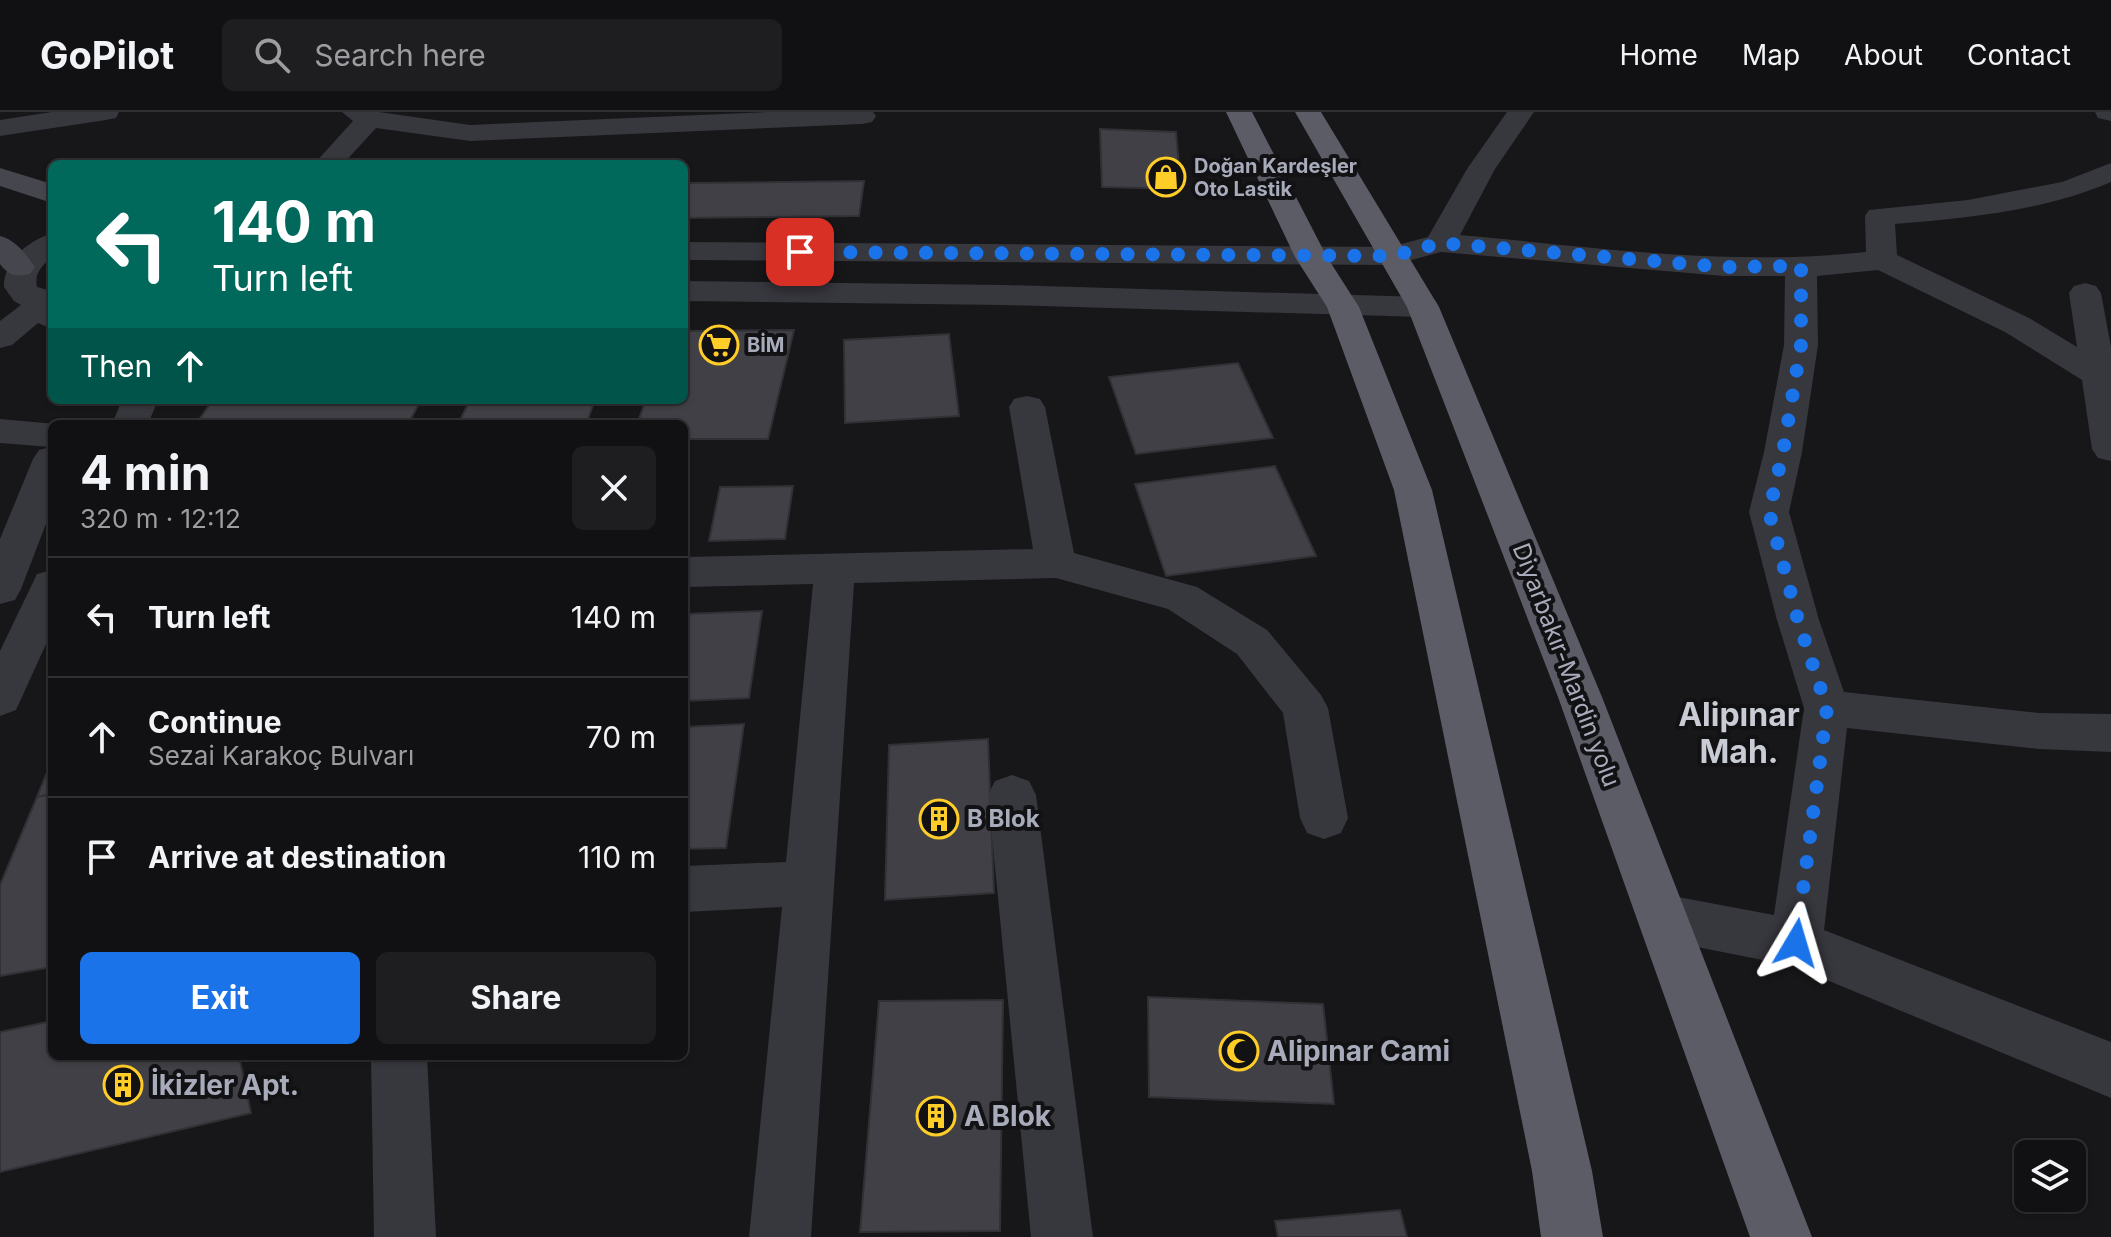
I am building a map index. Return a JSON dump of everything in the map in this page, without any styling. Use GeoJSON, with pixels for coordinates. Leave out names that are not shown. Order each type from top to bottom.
{"type":"FeatureCollection","features":[{"type":"Feature","properties":{"kind":"highway"},"geometry":{"type":"LineString","coordinates":[[1239,112],[1311,257],[1343,307],[1413,490],[1558,1155],[1572,1237]]}},
{"type":"Feature","properties":{"kind":"highway","name":"Diyarbakır-Mardin yolu"},"geometry":{"type":"LineString","coordinates":[[1308,112],[1423,307],[1580,697],[1781,1237]]}},
{"type":"Feature","properties":{"kind":"main road"},"geometry":{"type":"LineString","coordinates":[[0,177],[48,193]]}},
{"type":"Feature","properties":{"kind":"street"},"geometry":{"type":"LineString","coordinates":[[0,128],[106,112]]}},
{"type":"Feature","properties":{"kind":"street"},"geometry":{"type":"LineString","coordinates":[[1440,243],[1481,169],[1521,112]]}},
{"type":"Feature","properties":{"kind":"street"},"geometry":{"type":"LineString","coordinates":[[331,160],[362,115],[419,128],[470,133],[862,116]]}},
{"type":"Feature","properties":{"kind":"street"},"geometry":{"type":"LineString","coordinates":[[1882,260],[1880,216],[1968,209],[2070,189],[2111,172]]}},
{"type":"Feature","properties":{"kind":"street"},"geometry":{"type":"LineString","coordinates":[[688,251],[1311,257],[1393,256],[1440,243],[1724,267],[1801,266],[1882,260],[2017,325],[2098,375]]}},
{"type":"Feature","properties":{"kind":"street"},"geometry":{"type":"LineString","coordinates":[[48,245],[6,263],[14,286],[20,293],[48,306]]}},
{"type":"Feature","properties":{"kind":"street"},"geometry":{"type":"LineString","coordinates":[[1796,943],[1827,708],[1798,620],[1769,512],[1783,452],[1801,345],[1801,266]]}},
{"type":"Feature","properties":{"kind":"street"},"geometry":{"type":"LineString","coordinates":[[688,291],[1004,295],[1423,307]]}},
{"type":"Feature","properties":{"kind":"street"},"geometry":{"type":"LineString","coordinates":[[2085,293],[2111,449]]}},
{"type":"Feature","properties":{"kind":"street"},"geometry":{"type":"LineString","coordinates":[[0,338],[48,308]]}},
{"type":"Feature","properties":{"kind":"street"},"geometry":{"type":"LineString","coordinates":[[1027,407],[1056,563]]}},
{"type":"Feature","properties":{"kind":"street"},"geometry":{"type":"LineString","coordinates":[[0,431],[48,424]]}},
{"type":"Feature","properties":{"kind":"street"},"geometry":{"type":"LineString","coordinates":[[0,589],[48,469]]}},
{"type":"Feature","properties":{"kind":"street"},"geometry":{"type":"LineString","coordinates":[[688,572],[1056,563],[1182,598],[1252,642],[1305,708],[1324,818]]}},
{"type":"Feature","properties":{"kind":"street"},"geometry":{"type":"LineString","coordinates":[[780,1237],[835,567]]}},
{"type":"Feature","properties":{"kind":"street"},"geometry":{"type":"LineString","coordinates":[[0,698],[48,594]]}},
{"type":"Feature","properties":{"kind":"street"},"geometry":{"type":"LineString","coordinates":[[1827,708],[2039,731],[2111,733]]}},
{"type":"Feature","properties":{"kind":"street"},"geometry":{"type":"LineString","coordinates":[[1012,795],[1062,1237]]}},
{"type":"Feature","properties":{"kind":"street"},"geometry":{"type":"LineString","coordinates":[[688,889],[809,883]]}},
{"type":"Feature","properties":{"kind":"street"},"geometry":{"type":"LineString","coordinates":[[1662,917],[1796,943],[2111,1070]]}},
{"type":"Feature","properties":{"kind":"street"},"geometry":{"type":"LineString","coordinates":[[399,1060],[405,1237]]}},
{"type":"Feature","properties":{"kind":"building"},"geometry":{"type":"Polygon","coordinates":[[[1100,129],[1176,132],[1181,189],[1102,187],[1100,129]]]}},
{"type":"Feature","properties":{"kind":"building"},"geometry":{"type":"Polygon","coordinates":[[[864,181],[859,216],[688,218],[689,183],[864,181]]]}},
{"type":"Feature","properties":{"kind":"building"},"geometry":{"type":"Polygon","coordinates":[[[794,330],[768,439],[688,439],[688,420],[638,420],[644,404],[688,404],[688,331],[794,330]]]}},
{"type":"Feature","properties":{"kind":"building"},"geometry":{"type":"Polygon","coordinates":[[[949,334],[959,416],[845,423],[844,340],[949,334]]]}},
{"type":"Feature","properties":{"kind":"building"},"geometry":{"type":"Polygon","coordinates":[[[1238,363],[1273,438],[1136,454],[1109,377],[1238,363]]]}},
{"type":"Feature","properties":{"kind":"building"},"geometry":{"type":"Polygon","coordinates":[[[210,404],[419,404],[410,420],[199,420],[210,404]]]}},
{"type":"Feature","properties":{"kind":"building"},"geometry":{"type":"Polygon","coordinates":[[[468,404],[594,404],[588,420],[460,420],[468,404]]]}},
{"type":"Feature","properties":{"kind":"building"},"geometry":{"type":"Polygon","coordinates":[[[1275,466],[1316,556],[1166,576],[1135,484],[1275,466]]]}},
{"type":"Feature","properties":{"kind":"building"},"geometry":{"type":"Polygon","coordinates":[[[793,486],[785,539],[709,541],[720,487],[793,486]]]}},
{"type":"Feature","properties":{"kind":"building"},"geometry":{"type":"Polygon","coordinates":[[[762,611],[749,698],[688,701],[688,614],[762,611]]]}},
{"type":"Feature","properties":{"kind":"building"},"geometry":{"type":"Polygon","coordinates":[[[744,724],[726,848],[688,849],[688,727],[744,724]]]}},
{"type":"Feature","properties":{"kind":"building","name":"B Blok"},"geometry":{"type":"Polygon","coordinates":[[[988,739],[994,893],[885,900],[889,745],[988,739]]]}},
{"type":"Feature","properties":{"kind":"building"},"geometry":{"type":"Polygon","coordinates":[[[48,770],[48,795],[37,797],[48,770]]]}},
{"type":"Feature","properties":{"kind":"building"},"geometry":{"type":"Polygon","coordinates":[[[48,795],[48,968],[0,976],[0,885],[37,797],[48,795]]]}},
{"type":"Feature","properties":{"kind":"building","name":"Alipınar Cami"},"geometry":{"type":"Polygon","coordinates":[[[1148,997],[1323,1004],[1334,1104],[1149,1097],[1148,997]]]}},
{"type":"Feature","properties":{"kind":"building","name":"A Blok"},"geometry":{"type":"Polygon","coordinates":[[[1003,1000],[1000,1231],[860,1232],[879,1001],[1003,1000]]]}},
{"type":"Feature","properties":{"kind":"building","name":"İkizler Apt."},"geometry":{"type":"Polygon","coordinates":[[[48,1022],[48,1060],[240,1060],[251,1113],[0,1172],[0,1032],[48,1022]]]}},
{"type":"Feature","properties":{"kind":"building"},"geometry":{"type":"Polygon","coordinates":[[[1400,1210],[1407,1237],[1278,1237],[1275,1221],[1400,1210]]]}},
{"type":"Feature","properties":{"kind":"place","name":"Doğan Kardeşler Oto Lastik"},"geometry":{"type":"Point","coordinates":[1166,177]}},
{"type":"Feature","properties":{"kind":"place","name":"BİM"},"geometry":{"type":"Point","coordinates":[719,345]}},
{"type":"Feature","properties":{"kind":"place","name":"B Blok"},"geometry":{"type":"Point","coordinates":[939,819]}},
{"type":"Feature","properties":{"kind":"place","name":"Alipınar Cami"},"geometry":{"type":"Point","coordinates":[1239,1051]}},
{"type":"Feature","properties":{"kind":"place","name":"İkizler Apt."},"geometry":{"type":"Point","coordinates":[123,1085]}},
{"type":"Feature","properties":{"kind":"place","name":"A Blok"},"geometry":{"type":"Point","coordinates":[936,1116]}},
{"type":"Feature","properties":{"kind":"district","name":"Alipınar Mah."},"geometry":{"type":"Point","coordinates":[1739,734]}},
{"type":"Feature","properties":{"kind":"route"},"geometry":{"type":"LineString","coordinates":[[800,252],[1393,256],[1440,243],[1724,267],[1801,266],[1801,345],[1783,452],[1769,512],[1798,620],[1827,708],[1796,943]]}}]}
